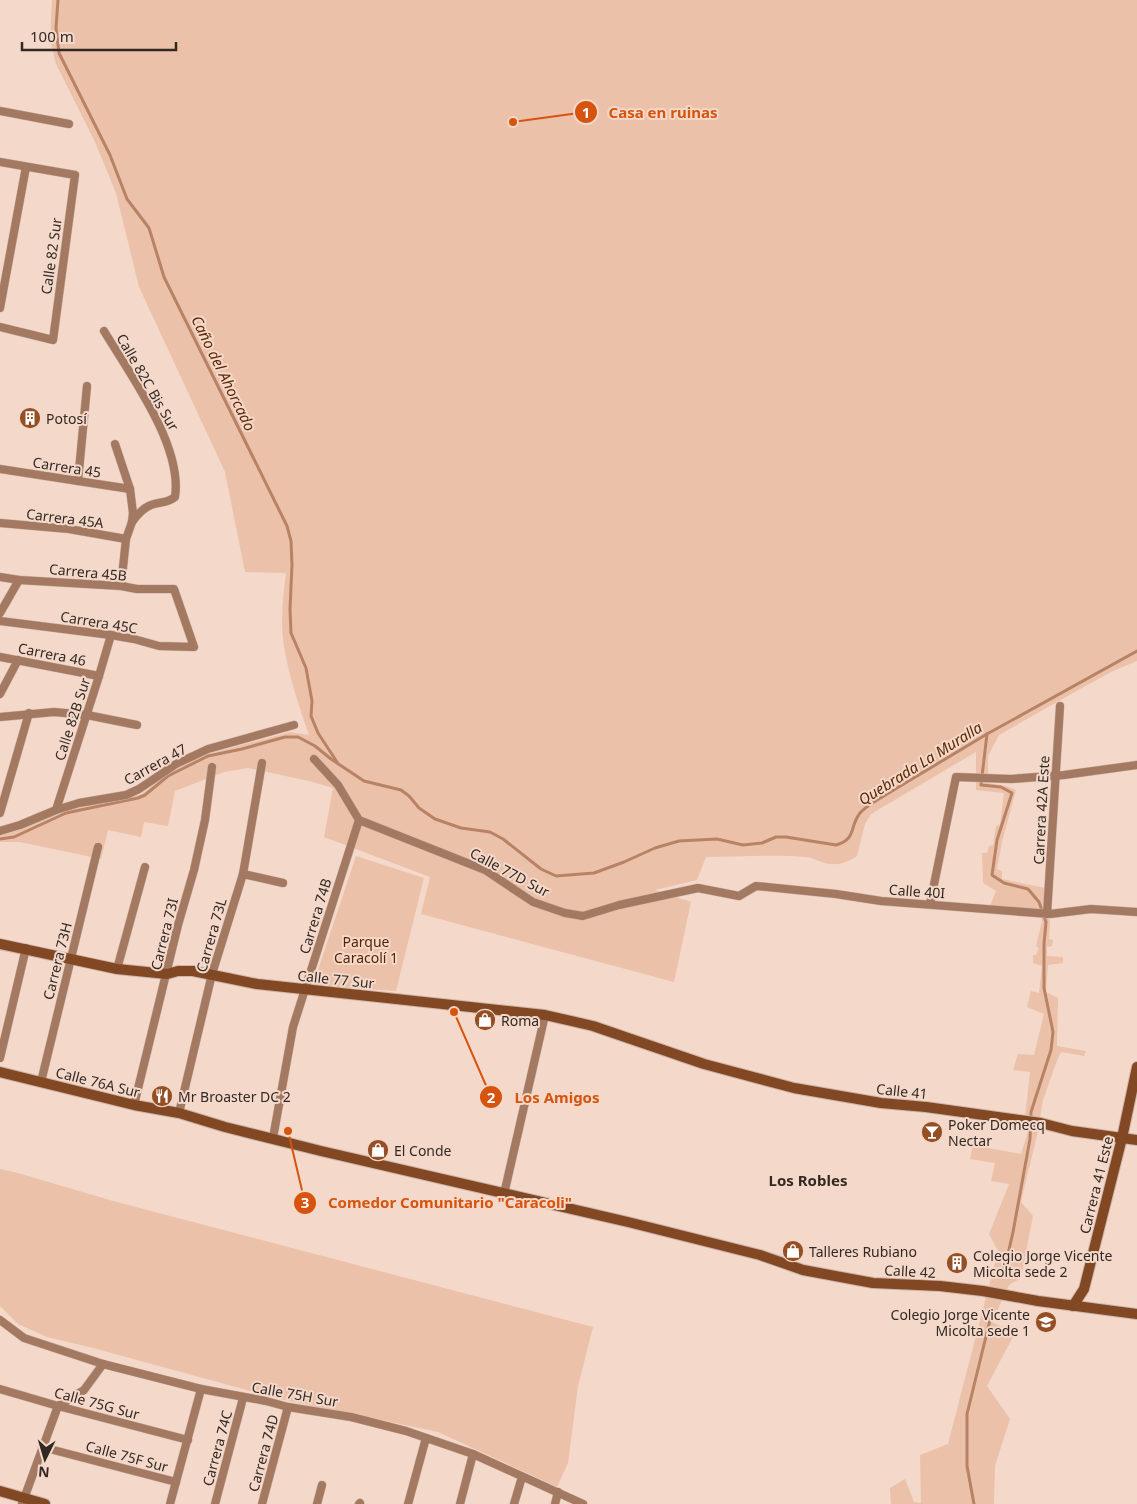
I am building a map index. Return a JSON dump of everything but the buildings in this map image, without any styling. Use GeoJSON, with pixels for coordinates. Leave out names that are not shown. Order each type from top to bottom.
{"type":"FeatureCollection","features":[{"type":"Feature","properties":{"kind":"street"},"geometry":{"type":"LineString","coordinates":[[0,111],[69,124]]}},
{"type":"Feature","properties":{"kind":"street"},"geometry":{"type":"LineString","coordinates":[[0,162],[26,167],[0,308]]}},
{"type":"Feature","properties":{"kind":"street","name":"Calle 82 Sur"},"geometry":{"type":"LineString","coordinates":[[0,327],[53,340],[75,175],[26,167]]}},
{"type":"Feature","properties":{"kind":"street","name":"Calle 82C Bis Sur"},"geometry":{"type":"LineString","coordinates":[[104,332],[161,427],[169,446],[177,487],[175,497],[168,502],[151,505],[144,509],[132,522]]}},
{"type":"Feature","properties":{"kind":"street"},"geometry":{"type":"LineString","coordinates":[[78,481],[87,386]]}},
{"type":"Feature","properties":{"kind":"street"},"geometry":{"type":"LineString","coordinates":[[115,444],[130,489],[132,506],[132,522],[126,538],[121,586]]}},
{"type":"Feature","properties":{"kind":"street","name":"Carrera 45"},"geometry":{"type":"LineString","coordinates":[[0,469],[130,489]]}},
{"type":"Feature","properties":{"kind":"street","name":"Carrera 45A"},"geometry":{"type":"LineString","coordinates":[[0,523],[69,529],[126,538]]}},
{"type":"Feature","properties":{"kind":"street","name":"Carrera 45B"},"geometry":{"type":"LineString","coordinates":[[0,577],[19,580],[121,586],[137,589],[174,589],[194,647]]}},
{"type":"Feature","properties":{"kind":"street"},"geometry":{"type":"LineString","coordinates":[[0,613],[19,580]]}},
{"type":"Feature","properties":{"kind":"street","name":"Carrera 45C"},"geometry":{"type":"LineString","coordinates":[[0,621],[111,635],[160,646],[194,647]]}},
{"type":"Feature","properties":{"kind":"street","name":"Calle 82B Sur"},"geometry":{"type":"LineString","coordinates":[[56,810],[100,676],[111,635]]}},
{"type":"Feature","properties":{"kind":"street","name":"Carrera 46"},"geometry":{"type":"LineString","coordinates":[[0,657],[100,676]]}},
{"type":"Feature","properties":{"kind":"street"},"geometry":{"type":"LineString","coordinates":[[0,694],[18,660]]}},
{"type":"Feature","properties":{"kind":"street","name":"Carrera 42A Este"},"geometry":{"type":"LineString","coordinates":[[1047,914],[1054,776],[1060,706]]}},
{"type":"Feature","properties":{"kind":"street"},"geometry":{"type":"LineString","coordinates":[[0,717],[54,712],[87,715],[137,726]]}},
{"type":"Feature","properties":{"kind":"street"},"geometry":{"type":"LineString","coordinates":[[0,813],[30,713]]}},
{"type":"Feature","properties":{"kind":"street","name":"Carrera 47"},"geometry":{"type":"LineString","coordinates":[[0,831],[79,803],[126,795],[139,789],[176,764],[208,749],[294,725]]}},
{"type":"Feature","properties":{"kind":"street"},"geometry":{"type":"LineString","coordinates":[[314,759],[338,785],[359,820]]}},
{"type":"Feature","properties":{"kind":"street","name":"Carrera 73L"},"geometry":{"type":"LineString","coordinates":[[179,1113],[212,974],[243,874],[262,763]]}},
{"type":"Feature","properties":{"kind":"street"},"geometry":{"type":"LineString","coordinates":[[930,904],[956,777],[988,779],[1054,776],[1137,764]]}},
{"type":"Feature","properties":{"kind":"street","name":"Carrera 73I"},"geometry":{"type":"LineString","coordinates":[[134,1105],[205,820],[212,767]]}},
{"type":"Feature","properties":{"kind":"street","name":"Calle 77D Sur"},"geometry":{"type":"LineString","coordinates":[[359,820],[484,870],[533,902],[583,916],[620,905],[698,888]]}},
{"type":"Feature","properties":{"kind":"street","name":"Carrera 74B"},"geometry":{"type":"LineString","coordinates":[[273,1138],[293,1027],[359,820]]}},
{"type":"Feature","properties":{"kind":"street","name":"Carrera 73H"},"geometry":{"type":"LineString","coordinates":[[40,1082],[98,847]]}},
{"type":"Feature","properties":{"kind":"street"},"geometry":{"type":"LineString","coordinates":[[117,969],[145,867]]}},
{"type":"Feature","properties":{"kind":"street"},"geometry":{"type":"LineString","coordinates":[[243,874],[283,883]]}},
{"type":"Feature","properties":{"kind":"street","name":"Calle 40I"},"geometry":{"type":"LineString","coordinates":[[698,888],[739,896],[756,886],[836,894],[881,901],[1047,914],[1091,909],[1137,912]]}},
{"type":"Feature","properties":{"kind":"street","name":"Calle 77 Sur"},"geometry":{"type":"LineString","coordinates":[[0,944],[26,948],[117,969],[167,974],[178,971],[193,971],[257,984],[545,1015],[593,1026],[668,1051]]}},
{"type":"Feature","properties":{"kind":"street"},"geometry":{"type":"LineString","coordinates":[[0,1058],[26,948]]}},
{"type":"Feature","properties":{"kind":"street"},"geometry":{"type":"LineString","coordinates":[[504,1194],[545,1015]]}},
{"type":"Feature","properties":{"kind":"street","name":"Calle 41"},"geometry":{"type":"LineString","coordinates":[[668,1051],[704,1064],[794,1088],[881,1103],[926,1107],[1041,1123],[1072,1131],[1137,1140]]}},
{"type":"Feature","properties":{"kind":"street","name":"Carrera 41 Este"},"geometry":{"type":"LineString","coordinates":[[1073,1306],[1084,1289],[1122,1138],[1137,1068]]}},
{"type":"Feature","properties":{"kind":"street","name":"Calle 76A Sur"},"geometry":{"type":"LineString","coordinates":[[0,1072],[134,1105],[179,1113],[225,1128],[628,1222]]}},
{"type":"Feature","properties":{"kind":"street","name":"Calle 42"},"geometry":{"type":"LineString","coordinates":[[628,1222],[760,1255],[803,1270],[873,1283],[940,1286],[1137,1314]]}},
{"type":"Feature","properties":{"kind":"street","name":"Calle 75H Sur"},"geometry":{"type":"LineString","coordinates":[[0,1320],[24,1338],[102,1364],[201,1389],[266,1401],[288,1408],[351,1417],[406,1431],[473,1454],[584,1504]]}},
{"type":"Feature","properties":{"kind":"street"},"geometry":{"type":"LineString","coordinates":[[22,1501],[58,1406],[84,1390],[102,1364]]}},
{"type":"Feature","properties":{"kind":"street","name":"Calle 75G Sur"},"geometry":{"type":"LineString","coordinates":[[0,1389],[188,1440]]}},
{"type":"Feature","properties":{"kind":"street"},"geometry":{"type":"LineString","coordinates":[[170,1504],[201,1389]]}},
{"type":"Feature","properties":{"kind":"street","name":"Carrera 74C"},"geometry":{"type":"LineString","coordinates":[[215,1504],[243,1398]]}},
{"type":"Feature","properties":{"kind":"street","name":"Carrera 74D"},"geometry":{"type":"LineString","coordinates":[[262,1504],[288,1408]]}},
{"type":"Feature","properties":{"kind":"street"},"geometry":{"type":"LineString","coordinates":[[408,1504],[426,1438]]}},
{"type":"Feature","properties":{"kind":"street","name":"Calle 75F Sur"},"geometry":{"type":"LineString","coordinates":[[42,1447],[176,1482]]}},
{"type":"Feature","properties":{"kind":"street"},"geometry":{"type":"LineString","coordinates":[[460,1504],[473,1454]]}},
{"type":"Feature","properties":{"kind":"street"},"geometry":{"type":"LineString","coordinates":[[514,1504],[522,1476]]}},
{"type":"Feature","properties":{"kind":"street"},"geometry":{"type":"LineString","coordinates":[[317,1504],[322,1485]]}},
{"type":"Feature","properties":{"kind":"street"},"geometry":{"type":"LineString","coordinates":[[0,1491],[22,1501],[45,1504]]}},
{"type":"Feature","properties":{"kind":"street"},"geometry":{"type":"LineString","coordinates":[[555,1504],[558,1492]]}},
{"type":"Feature","properties":{"kind":"green space"},"geometry":{"type":"Polygon","coordinates":[[[52,0],[1137,0],[1137,661],[1113,671],[999,735],[988,756],[988,783],[1016,790],[997,869],[1002,871],[1002,879],[1045,888],[1044,912],[1050,921],[1049,939],[1053,940],[1052,946],[1047,947],[1047,956],[1063,957],[1063,963],[1048,965],[1046,992],[1058,998],[1057,1046],[1086,1051],[1084,1056],[1061,1052],[1043,1100],[1037,1135],[1021,1202],[1033,1216],[1021,1278],[1009,1285],[992,1322],[1015,1333],[987,1386],[1010,1419],[995,1466],[994,1504],[891,1504],[890,1488],[905,1479],[914,1502],[921,1503],[920,1455],[948,1444],[998,1251],[989,1234],[1009,1184],[991,1181],[995,1163],[970,1159],[973,1145],[1021,1154],[1028,1132],[1025,1117],[1030,1072],[1013,1070],[1018,1054],[1034,1055],[1044,1014],[1027,1007],[1031,991],[1039,993],[1042,966],[1033,963],[1033,955],[1036,955],[1039,948],[1036,946],[1042,921],[1039,911],[990,906],[996,891],[983,883],[982,853],[987,853],[989,846],[993,845],[996,826],[1000,825],[1004,793],[976,790],[976,752],[871,814],[865,824],[857,856],[848,861],[836,864],[825,863],[794,856],[706,857],[697,880],[655,890],[691,902],[674,982],[421,914],[430,877],[324,837],[333,788],[248,768],[224,772],[175,791],[168,826],[144,822],[141,837],[108,830],[101,859],[20,842],[0,842],[0,833],[13,832],[65,811],[142,794],[166,774],[204,755],[290,732],[309,735],[291,680],[284,646],[282,619],[286,573],[245,572],[225,472],[139,287],[116,193],[95,142],[56,64],[50,40],[52,0]]]}},
{"type":"Feature","properties":{"kind":"green space","name":"Parque Caracolí 1"},"geometry":{"type":"Polygon","coordinates":[[[356,856],[424,878],[396,991],[313,985],[356,856]]]}},
{"type":"Feature","properties":{"kind":"green space"},"geometry":{"type":"Polygon","coordinates":[[[0,1169],[113,1201],[593,1327],[578,1386],[568,1463],[557,1487],[438,1432],[280,1399],[47,1337],[18,1324],[0,1306],[0,1169]]]}},
{"type":"Feature","properties":{"kind":"waterway","name":"Caño del Ahorcado"},"geometry":{"type":"LineString","coordinates":[[58,0],[56,28],[59,53],[110,155],[127,199],[149,228],[164,277],[287,526],[291,541],[292,565],[291,633],[306,668],[312,701],[311,716],[318,733],[337,762]]}},
{"type":"Feature","properties":{"kind":"waterway","name":"Quebrada La Muralla"},"geometry":{"type":"LineString","coordinates":[[0,839],[14,837],[66,813],[138,798],[145,795],[168,776],[208,756],[285,737],[298,737],[315,746],[364,781],[401,790],[419,808],[435,819],[461,828],[490,832],[503,839],[541,869],[556,876],[594,873],[655,848],[679,841],[717,839],[743,845],[762,843],[776,837],[786,837],[836,845],[850,836],[860,813],[877,800],[987,734],[1137,651]]}},
{"type":"Feature","properties":{"kind":"waterway"},"geometry":{"type":"LineString","coordinates":[[987,734],[981,785],[1001,787],[1012,793],[997,840],[992,875],[1004,883],[1028,889],[1039,902],[1046,922],[1044,988],[1053,1032],[1051,1050],[1031,1112],[1030,1139],[1004,1272]]}},
{"type":"Feature","properties":{"kind":"waterway"},"geometry":{"type":"LineString","coordinates":[[974,1504],[967,1466],[967,1414],[992,1312]]}},
{"type":"Feature","properties":{"kind":"place","name":"Casa en ruinas"},"geometry":{"type":"Point","coordinates":[513,122]}},
{"type":"Feature","properties":{"kind":"place","name":"Potosí"},"geometry":{"type":"Point","coordinates":[30,418]}},
{"type":"Feature","properties":{"kind":"place","name":"Los Amigos"},"geometry":{"type":"Point","coordinates":[454,1012]}},
{"type":"Feature","properties":{"kind":"place","name":"Roma"},"geometry":{"type":"Point","coordinates":[485,1020]}},
{"type":"Feature","properties":{"kind":"place","name":"Mr Broaster DC 2"},"geometry":{"type":"Point","coordinates":[162,1096]}},
{"type":"Feature","properties":{"kind":"place","name":"Comedor Comunitario \"Caracoli\""},"geometry":{"type":"Point","coordinates":[288,1131]}},
{"type":"Feature","properties":{"kind":"place","name":"Poker Domecq Nectar"},"geometry":{"type":"Point","coordinates":[932,1132]}},
{"type":"Feature","properties":{"kind":"place","name":"El Conde"},"geometry":{"type":"Point","coordinates":[378,1150]}},
{"type":"Feature","properties":{"kind":"place","name":"Talleres Rubiano"},"geometry":{"type":"Point","coordinates":[793,1251]}},
{"type":"Feature","properties":{"kind":"place","name":"Colegio Jorge Vicente Micolta sede 2"},"geometry":{"type":"Point","coordinates":[957,1263]}},
{"type":"Feature","properties":{"kind":"place","name":"Colegio Jorge Vicente Micolta sede 1"},"geometry":{"type":"Point","coordinates":[1046,1322]}},
{"type":"Feature","properties":{"kind":"district","name":"Los Robles"},"geometry":{"type":"Point","coordinates":[808,1180]}}]}
